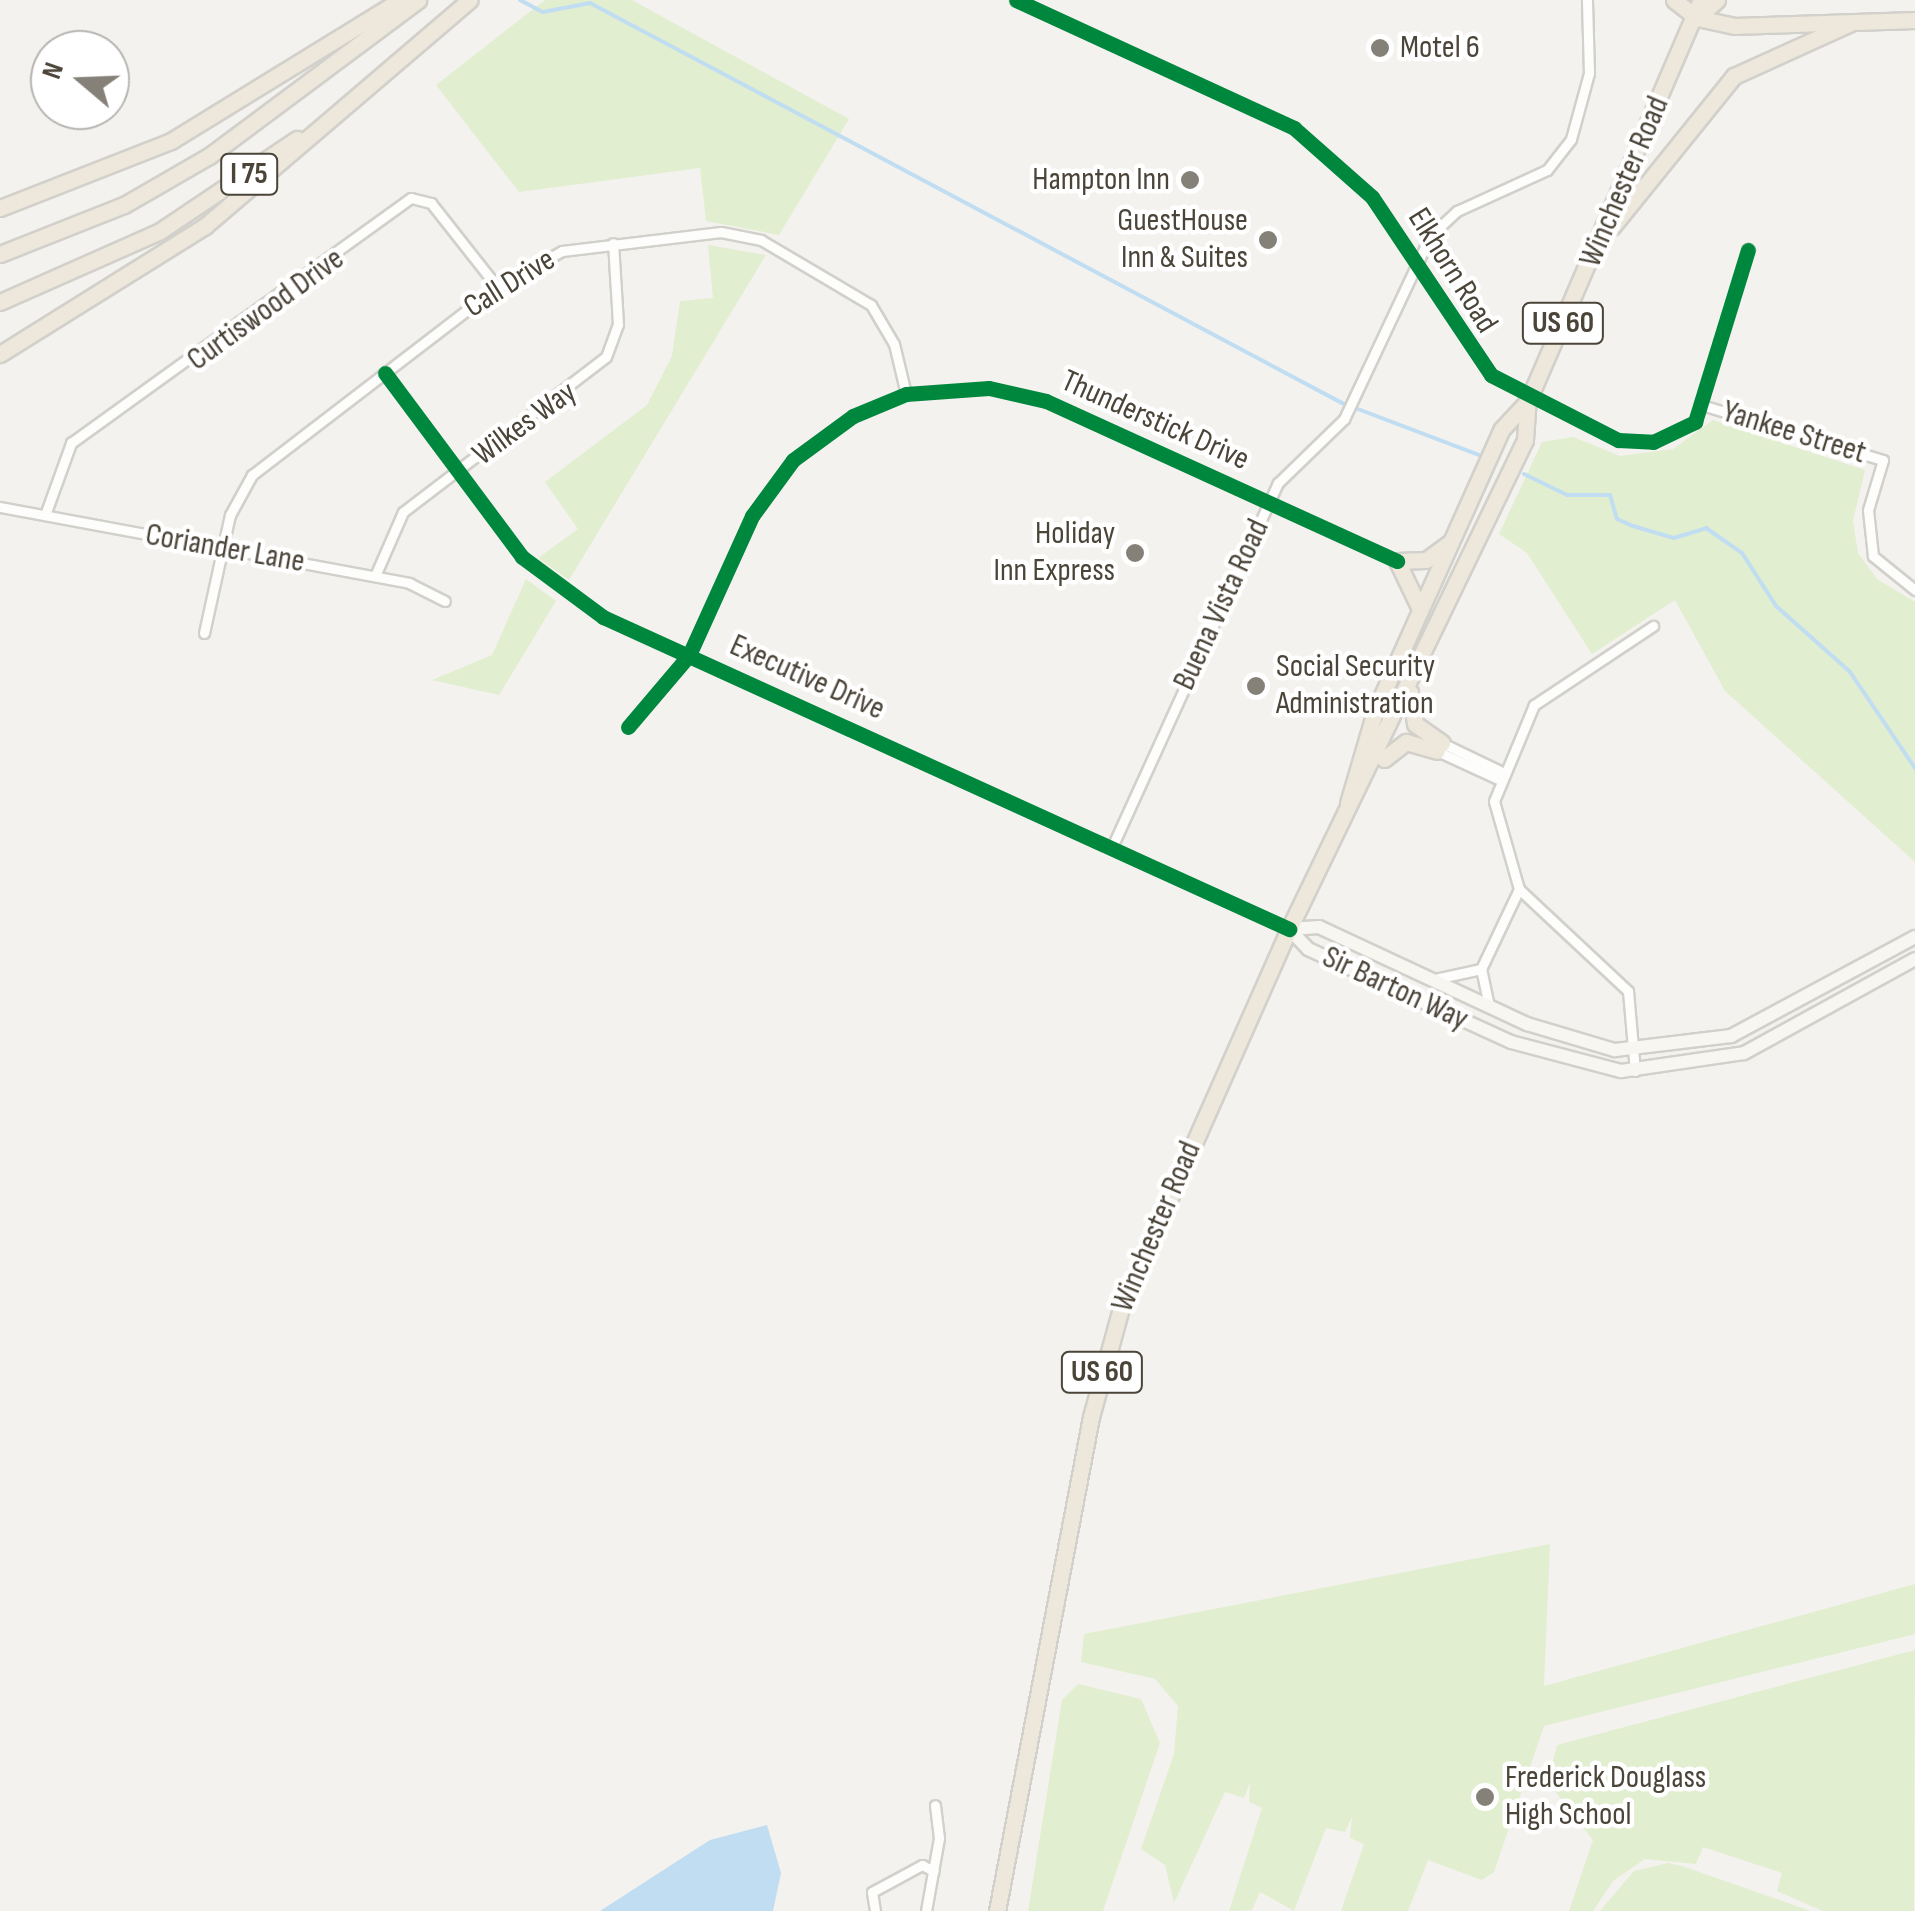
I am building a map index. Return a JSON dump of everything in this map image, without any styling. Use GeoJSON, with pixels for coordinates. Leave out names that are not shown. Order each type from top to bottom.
{"type":"FeatureCollection","features":[{"type":"Feature","properties":{"kind":"highway"},"geometry":{"type":"LineString","coordinates":[[0,208],[171,141],[400,0]]}},
{"type":"Feature","properties":{"kind":"highway","name":"I 75"},"geometry":{"type":"LineString","coordinates":[[0,254],[124,205],[209,156],[418,0]]}},
{"type":"Feature","properties":{"kind":"highway"},"geometry":{"type":"LineString","coordinates":[[0,354],[205,226],[469,0]]}},
{"type":"Feature","properties":{"kind":"highway","name":"I 75"},"geometry":{"type":"LineString","coordinates":[[0,302],[104,261],[224,192],[469,0]]}},
{"type":"Feature","properties":{"kind":"highway"},"geometry":{"type":"LineString","coordinates":[[1674,0],[1697,18],[1851,23],[1915,20]]}},
{"type":"Feature","properties":{"kind":"highway","name":"Winchester Road"},"geometry":{"type":"LineString","coordinates":[[1348,805],[1356,755],[1502,429],[1528,400],[1697,18],[1701,0]]}},
{"type":"Feature","properties":{"kind":"highway","name":"Winchester Road"},"geometry":{"type":"LineString","coordinates":[[1697,18],[1717,0]]}},
{"type":"Feature","properties":{"kind":"highway"},"geometry":{"type":"LineString","coordinates":[[1598,246],[1676,138],[1734,76],[1851,23]]}},
{"type":"Feature","properties":{"kind":"highway","name":"Winchester Road"},"geometry":{"type":"LineString","coordinates":[[997,1911],[1109,1345],[1289,929],[1348,805],[1369,778],[1525,440],[1528,400]]}},
{"type":"Feature","properties":{"kind":"highway"},"geometry":{"type":"LineString","coordinates":[[1398,561],[1426,560],[1452,540]]}},
{"type":"Feature","properties":{"kind":"highway"},"geometry":{"type":"LineString","coordinates":[[1398,561],[1418,590],[1420,613]]}},
{"type":"Feature","properties":{"kind":"highway"},"geometry":{"type":"LineString","coordinates":[[1411,685],[1415,724],[1440,747]]}},
{"type":"Feature","properties":{"kind":"highway"},"geometry":{"type":"LineString","coordinates":[[1369,778],[1398,744],[1440,747]]}},
{"type":"Feature","properties":{"kind":"main road","name":"Sir Barton Way"},"geometry":{"type":"LineString","coordinates":[[1289,929],[1319,927],[1558,1036],[1635,1050],[1699,1044],[1766,1022],[1915,937]]}},
{"type":"Feature","properties":{"kind":"main road","name":"Sir Barton Way"},"geometry":{"type":"LineString","coordinates":[[1289,929],[1308,949],[1511,1042],[1576,1065],[1635,1071],[1744,1053],[1915,959]]}},
{"type":"Feature","properties":{"kind":"street","name":"Elkhorn Road"},"geometry":{"type":"LineString","coordinates":[[1016,0],[1294,128],[1367,192],[1466,348],[1528,400],[1618,440],[1653,442],[1677,435],[1705,406]]}},
{"type":"Feature","properties":{"kind":"street","name":"Buena Vista Road"},"geometry":{"type":"LineString","coordinates":[[1112,847],[1269,502],[1290,466],[1344,419],[1356,400],[1416,264],[1445,219],[1560,156],[1589,73],[1588,0]]}},
{"type":"Feature","properties":{"kind":"street","name":"Curtiswood Drive"},"geometry":{"type":"LineString","coordinates":[[45,514],[71,444],[411,198],[432,203],[496,287]]}},
{"type":"Feature","properties":{"kind":"street","name":"Call Drive"},"geometry":{"type":"LineString","coordinates":[[204,633],[222,550],[252,475],[496,287],[546,256],[612,243],[721,232],[780,249],[871,306],[894,344],[906,394]]}},
{"type":"Feature","properties":{"kind":"street","name":"Wilkes Way"},"geometry":{"type":"LineString","coordinates":[[375,576],[394,522],[606,357],[618,324],[612,243]]}},
{"type":"Feature","properties":{"kind":"street"},"geometry":{"type":"LineString","coordinates":[[1705,406],[1748,250]]}},
{"type":"Feature","properties":{"kind":"street","name":"Executive Drive"},"geometry":{"type":"LineString","coordinates":[[385,373],[543,575],[603,617],[1289,929]]}},
{"type":"Feature","properties":{"kind":"street","name":"Thunderstick Drive"},"geometry":{"type":"LineString","coordinates":[[628,727],[688,654],[752,516],[793,460],[852,416],[906,394],[1018,393],[1398,561]]}},
{"type":"Feature","properties":{"kind":"street","name":"Yankee Street"},"geometry":{"type":"LineString","coordinates":[[1705,406],[1883,460],[1868,510],[1873,556],[1915,590]]}},
{"type":"Feature","properties":{"kind":"street","name":"Coriander Lane"},"geometry":{"type":"LineString","coordinates":[[0,507],[375,576],[445,600]]}},
{"type":"Feature","properties":{"kind":"street"},"geometry":{"type":"LineString","coordinates":[[1635,1071],[1624,982],[1520,889],[1497,833],[1499,775],[1548,691],[1653,626]]}},
{"type":"Feature","properties":{"kind":"street"},"geometry":{"type":"LineString","coordinates":[[1440,747],[1499,775]]}},
{"type":"Feature","properties":{"kind":"street"},"geometry":{"type":"LineString","coordinates":[[1489,1006],[1480,969],[1520,889]]}},
{"type":"Feature","properties":{"kind":"street"},"geometry":{"type":"LineString","coordinates":[[1432,980],[1480,969]]}},
{"type":"Feature","properties":{"kind":"street"},"geometry":{"type":"LineString","coordinates":[[926,1911],[934,1871],[935,1805]]}},
{"type":"Feature","properties":{"kind":"street"},"geometry":{"type":"LineString","coordinates":[[875,1911],[872,1892],[922,1865],[934,1871]]}},
{"type":"Feature","properties":{"kind":"green space"},"geometry":{"type":"Polygon","coordinates":[[[545,0],[632,0],[849,119],[779,235],[706,221],[700,168],[519,192],[436,85],[545,0]]]}},
{"type":"Feature","properties":{"kind":"green space"},"geometry":{"type":"Polygon","coordinates":[[[708,245],[766,255],[569,580],[538,558],[578,529],[545,482],[647,405],[672,356],[680,301],[713,298],[708,245]]]}},
{"type":"Feature","properties":{"kind":"green space"},"geometry":{"type":"Polygon","coordinates":[[[1713,420],[1865,470],[1853,521],[1858,553],[1877,579],[1915,602],[1915,862],[1725,691],[1675,600],[1592,654],[1527,553],[1499,534],[1542,442],[1573,437],[1620,456],[1673,449],[1713,420]]]}},
{"type":"Feature","properties":{"kind":"green space"},"geometry":{"type":"Polygon","coordinates":[[[526,579],[556,601],[499,695],[432,680],[492,655],[526,579]]]}},
{"type":"Feature","properties":{"kind":"green space"},"geometry":{"type":"Polygon","coordinates":[[[1550,1544],[1544,1686],[1915,1584],[1915,1634],[1544,1726],[1494,1872],[1482,1880],[1428,1860],[1408,1911],[1341,1911],[1364,1844],[1350,1838],[1352,1817],[1345,1832],[1326,1828],[1294,1911],[1260,1892],[1252,1910],[1229,1911],[1262,1808],[1249,1802],[1250,1782],[1244,1798],[1225,1792],[1174,1903],[1165,1865],[1141,1849],[1174,1754],[1178,1706],[1155,1679],[1081,1662],[1084,1634],[1550,1544]]]}},
{"type":"Feature","properties":{"kind":"green space"},"geometry":{"type":"Polygon","coordinates":[[[1915,1650],[1914,1911],[1823,1911],[1777,1891],[1782,1873],[1703,1847],[1696,1864],[1645,1859],[1613,1881],[1593,1911],[1569,1911],[1593,1840],[1548,1782],[1557,1745],[1915,1650]]]}},
{"type":"Feature","properties":{"kind":"green space"},"geometry":{"type":"Polygon","coordinates":[[[1078,1684],[1141,1699],[1160,1743],[1103,1911],[1028,1911],[1062,1700],[1078,1684]]]}},
{"type":"Feature","properties":{"kind":"green space"},"geometry":{"type":"Polygon","coordinates":[[[1668,1863],[1811,1911],[1600,1911],[1634,1871],[1668,1863]]]}},
{"type":"Feature","properties":{"kind":"water"},"geometry":{"type":"Polygon","coordinates":[[[767,1825],[781,1873],[773,1911],[600,1911],[710,1840],[767,1825]]]}},
{"type":"Feature","properties":{"kind":"waterway"},"geometry":{"type":"LineString","coordinates":[[520,0],[543,12],[590,3],[1342,403],[1479,455]]}},
{"type":"Feature","properties":{"kind":"waterway"},"geometry":{"type":"LineString","coordinates":[[1524,474],[1567,495],[1610,495],[1617,519],[1633,526],[1674,538],[1706,528],[1742,553],[1776,606],[1850,672],[1915,768]]}},
{"type":"Feature","properties":{"kind":"cycle path"},"geometry":{"type":"LineString","coordinates":[[1016,0],[1294,128],[1372,197],[1491,375],[1618,440],[1653,442],[1695,422],[1748,250]]}},
{"type":"Feature","properties":{"kind":"cycle path"},"geometry":{"type":"LineString","coordinates":[[385,373],[522,557],[603,617],[1289,929]]}},
{"type":"Feature","properties":{"kind":"cycle path"},"geometry":{"type":"LineString","coordinates":[[628,727],[689,655],[752,516],[793,460],[853,416],[906,394],[989,388],[1046,401],[1397,561]]}},
{"type":"Feature","properties":{"kind":"place","name":"Motel 6"},"geometry":{"type":"Point","coordinates":[1380,48]}},
{"type":"Feature","properties":{"kind":"place","name":"Hampton Inn"},"geometry":{"type":"Point","coordinates":[1190,180]}},
{"type":"Feature","properties":{"kind":"place","name":"GuestHouse Inn & Suites"},"geometry":{"type":"Point","coordinates":[1268,240]}},
{"type":"Feature","properties":{"kind":"place","name":"Holiday Inn Express"},"geometry":{"type":"Point","coordinates":[1135,553]}},
{"type":"Feature","properties":{"kind":"place","name":"Social Security Administration"},"geometry":{"type":"Point","coordinates":[1256,686]}},
{"type":"Feature","properties":{"kind":"place","name":"Frederick Douglass High School"},"geometry":{"type":"Point","coordinates":[1485,1797]}}]}
